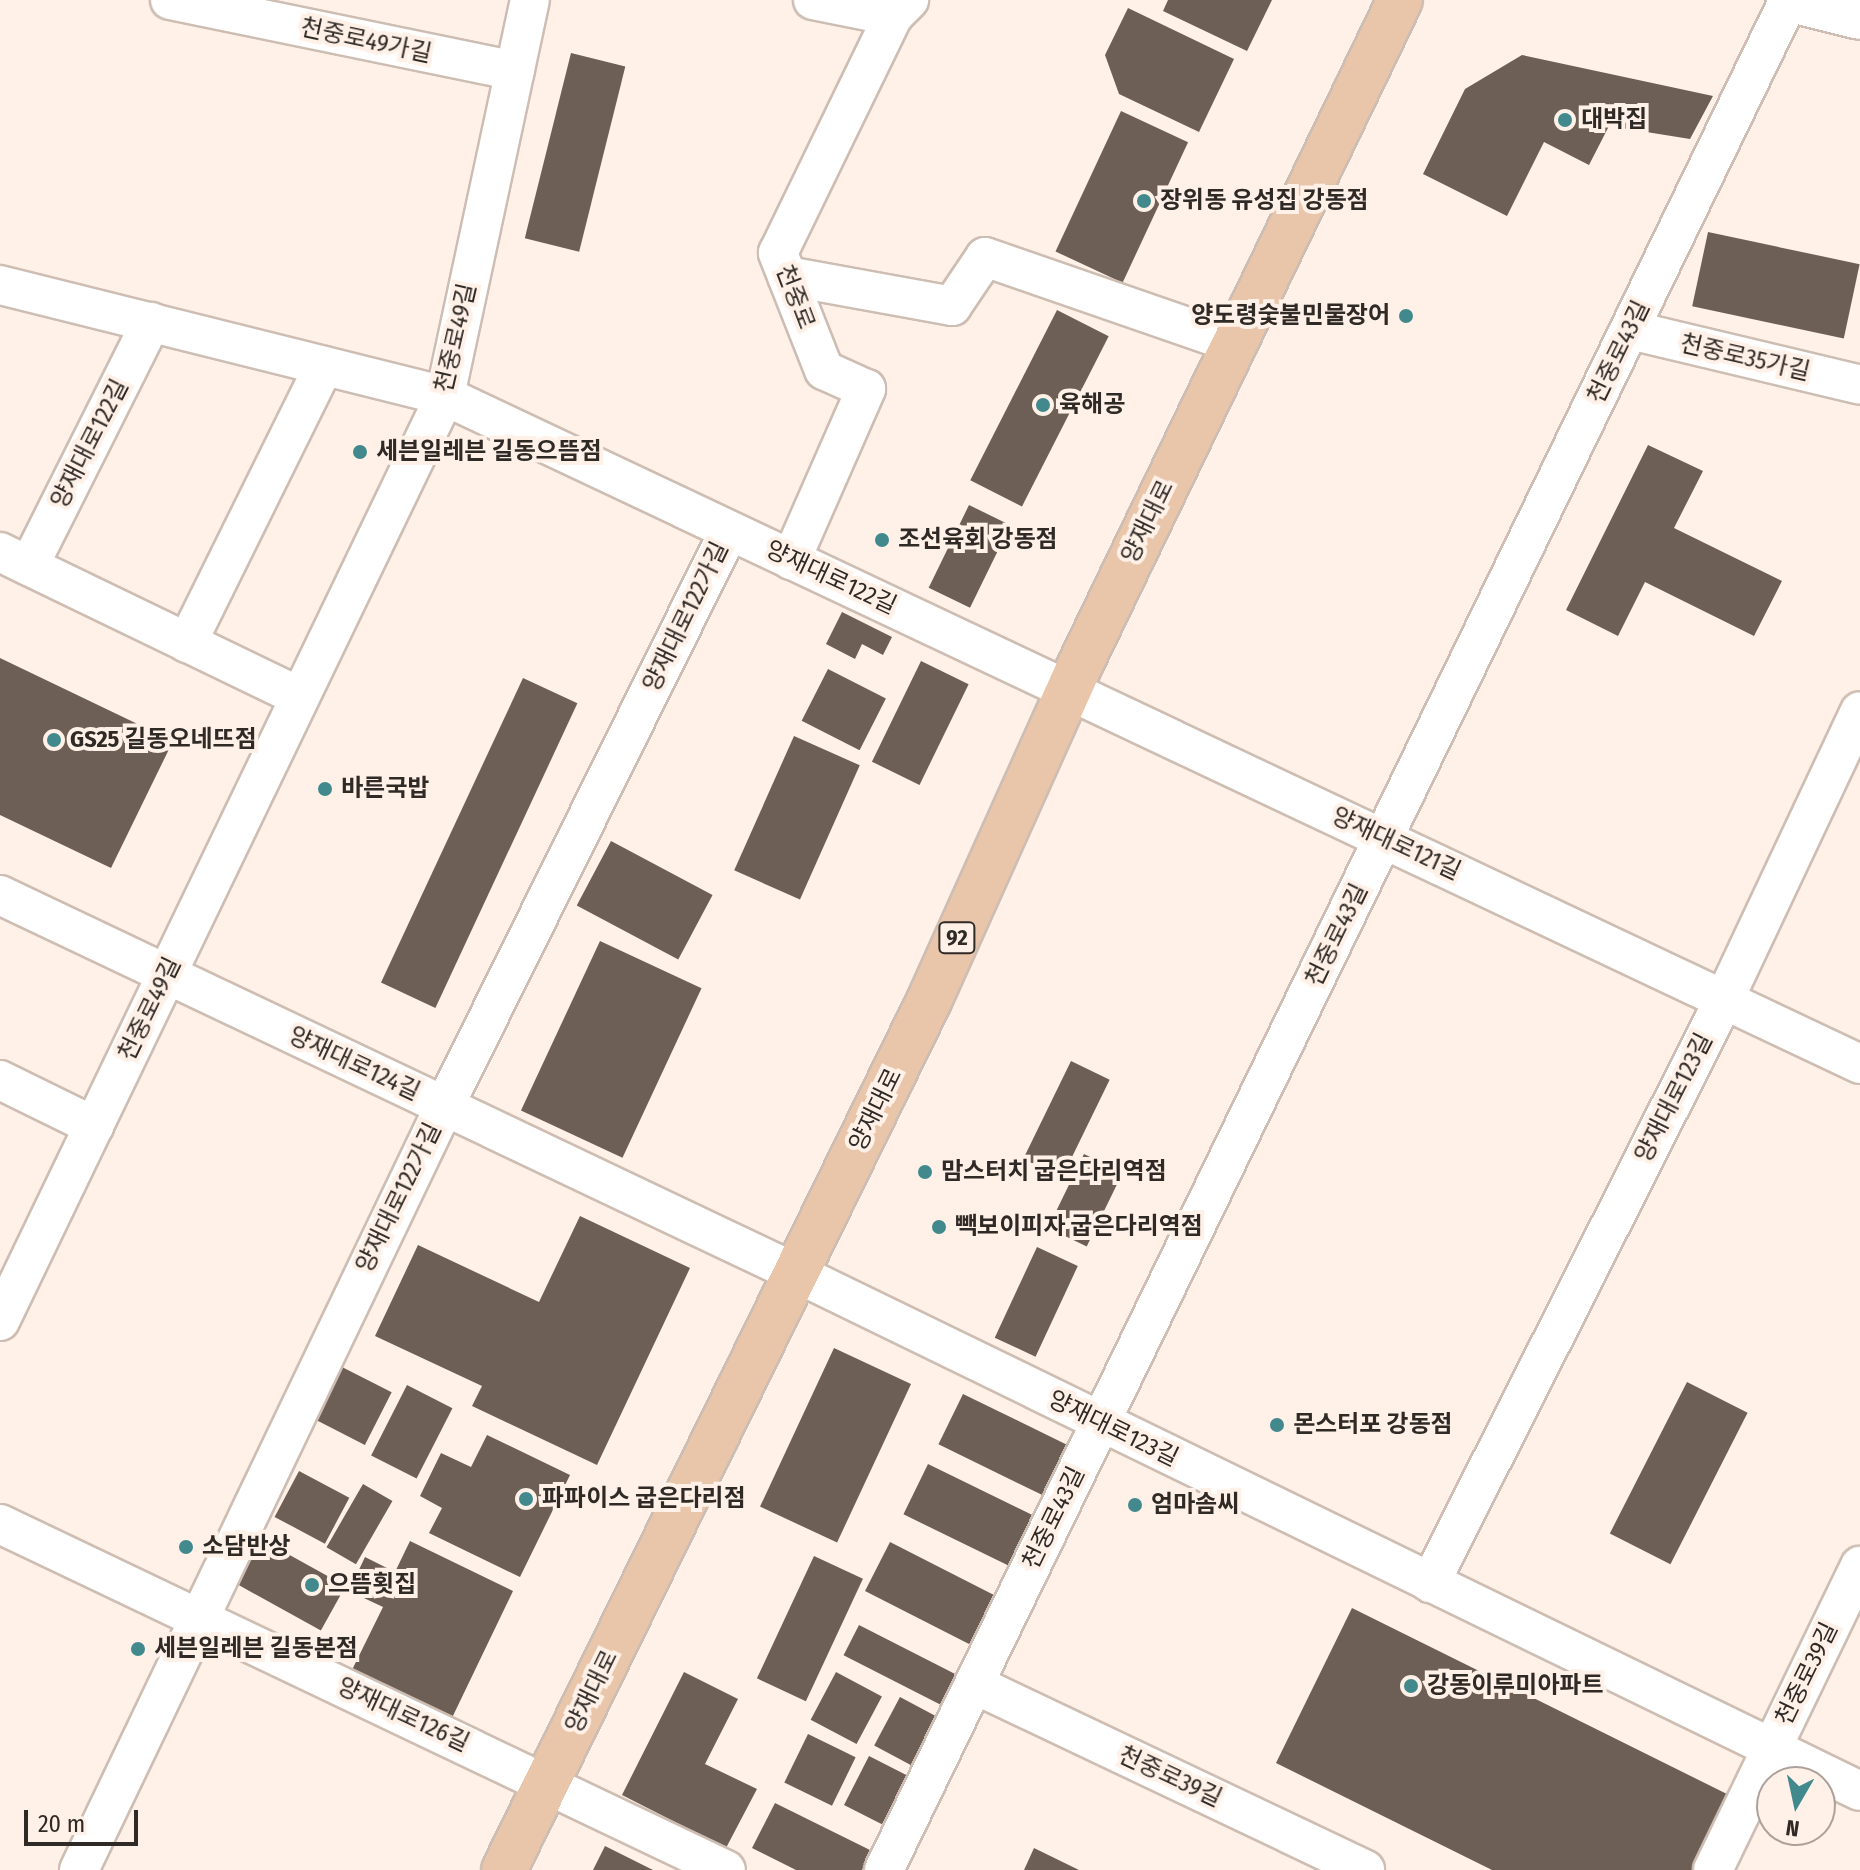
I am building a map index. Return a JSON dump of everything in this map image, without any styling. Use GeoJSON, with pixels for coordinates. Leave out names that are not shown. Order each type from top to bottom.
{"type":"FeatureCollection","features":[{"type":"Feature","properties":{"kind":"main road","name":"양재대로"},"geometry":{"type":"LineString","coordinates":[[504,1870],[929,1001],[1069,689],[1400,0]]}},
{"type":"Feature","properties":{"kind":"main road"},"geometry":{"type":"LineString","coordinates":[[1790,0],[1860,17]]}},
{"type":"Feature","properties":{"kind":"street","name":"천중로49가길"},"geometry":{"type":"LineString","coordinates":[[170,0],[515,71]]}},
{"type":"Feature","properties":{"kind":"street","name":"천중로49길"},"geometry":{"type":"LineString","coordinates":[[0,1321],[445,396],[530,0]]}},
{"type":"Feature","properties":{"kind":"street","name":"천중로"},"geometry":{"type":"LineString","coordinates":[[791,560],[866,389],[824,370],[778,253],[901,8],[813,0]]}},
{"type":"Feature","properties":{"kind":"street","name":"천중로43길"},"geometry":{"type":"LineString","coordinates":[[884,1870],[1790,0]]}},
{"type":"Feature","properties":{"kind":"street"},"geometry":{"type":"LineString","coordinates":[[787,276],[952,306],[985,257],[1233,343]]}},
{"type":"Feature","properties":{"kind":"street","name":"양재대로122길"},"geometry":{"type":"LineString","coordinates":[[0,285],[445,396],[1069,689]]}},
{"type":"Feature","properties":{"kind":"street","name":"양재대로122길"},"geometry":{"type":"LineString","coordinates":[[14,559],[151,322]]}},
{"type":"Feature","properties":{"kind":"street","name":"천중로35가길"},"geometry":{"type":"LineString","coordinates":[[1630,330],[1860,385]]}},
{"type":"Feature","properties":{"kind":"street"},"geometry":{"type":"LineString","coordinates":[[187,643],[324,366]]}},
{"type":"Feature","properties":{"kind":"street","name":"양재대로122가길"},"geometry":{"type":"LineString","coordinates":[[79,1870],[196,1617],[729,531]]}},
{"type":"Feature","properties":{"kind":"street"},"geometry":{"type":"LineString","coordinates":[[14,559],[300,697]]}},
{"type":"Feature","properties":{"kind":"street","name":"양재대로121길"},"geometry":{"type":"LineString","coordinates":[[1069,689],[1860,1064]]}},
{"type":"Feature","properties":{"kind":"street"},"geometry":{"type":"LineString","coordinates":[[1724,1000],[1860,711]]}},
{"type":"Feature","properties":{"kind":"street","name":"양재대로124길"},"geometry":{"type":"LineString","coordinates":[[0,895],[796,1273]]}},
{"type":"Feature","properties":{"kind":"street","name":"양재대로123길"},"geometry":{"type":"LineString","coordinates":[[1430,1583],[1724,1000]]}},
{"type":"Feature","properties":{"kind":"street"},"geometry":{"type":"LineString","coordinates":[[0,1080],[94,1126]]}},
{"type":"Feature","properties":{"kind":"street","name":"양재대로123길"},"geometry":{"type":"LineString","coordinates":[[796,1273],[1860,1791]]}},
{"type":"Feature","properties":{"kind":"street","name":"양재대로126길"},"geometry":{"type":"LineString","coordinates":[[0,1524],[726,1870]]}},
{"type":"Feature","properties":{"kind":"street","name":"천중로39길"},"geometry":{"type":"LineString","coordinates":[[1713,1870],[1860,1566]]}},
{"type":"Feature","properties":{"kind":"street","name":"천중로39길"},"geometry":{"type":"LineString","coordinates":[[974,1684],[1365,1870]]}},
{"type":"Feature","properties":{"kind":"building"},"geometry":{"type":"Polygon","coordinates":[[[1168,0],[1272,0],[1247,51],[1163,11],[1168,0]]]}},
{"type":"Feature","properties":{"kind":"building"},"geometry":{"type":"Polygon","coordinates":[[[1128,8],[1234,59],[1199,132],[1119,94],[1105,55],[1128,8]]]}},
{"type":"Feature","properties":{"kind":"building"},"geometry":{"type":"Polygon","coordinates":[[[571,53],[625,67],[579,252],[525,238],[571,53]]]}},
{"type":"Feature","properties":{"kind":"building"},"geometry":{"type":"Polygon","coordinates":[[[1522,55],[1713,96],[1690,139],[1609,126],[1589,165],[1544,142],[1507,216],[1423,174],[1465,89],[1522,55]]]}},
{"type":"Feature","properties":{"kind":"building"},"geometry":{"type":"Polygon","coordinates":[[[1121,111],[1188,142],[1123,283],[1055,251],[1121,111]]]}},
{"type":"Feature","properties":{"kind":"building"},"geometry":{"type":"Polygon","coordinates":[[[1708,232],[1860,264],[1844,339],[1692,306],[1708,232]]]}},
{"type":"Feature","properties":{"kind":"building"},"geometry":{"type":"Polygon","coordinates":[[[1057,310],[1109,336],[1022,507],[970,480],[1057,310]]]}},
{"type":"Feature","properties":{"kind":"building"},"geometry":{"type":"Polygon","coordinates":[[[1648,445],[1703,471],[1674,528],[1782,581],[1754,636],[1645,582],[1618,636],[1566,610],[1648,445]]]}},
{"type":"Feature","properties":{"kind":"building"},"geometry":{"type":"Polygon","coordinates":[[[969,505],[1010,525],[970,608],[929,588],[969,505]]]}},
{"type":"Feature","properties":{"kind":"building"},"geometry":{"type":"Polygon","coordinates":[[[842,612],[892,637],[883,655],[862,644],[855,659],[826,644],[842,612]]]}},
{"type":"Feature","properties":{"kind":"building"},"geometry":{"type":"Polygon","coordinates":[[[0,658],[173,741],[111,868],[0,815],[0,658]]]}},
{"type":"Feature","properties":{"kind":"building"},"geometry":{"type":"Polygon","coordinates":[[[921,661],[969,684],[920,785],[872,762],[921,661]]]}},
{"type":"Feature","properties":{"kind":"building"},"geometry":{"type":"Polygon","coordinates":[[[828,669],[886,699],[860,750],[802,721],[828,669]]]}},
{"type":"Feature","properties":{"kind":"building"},"geometry":{"type":"Polygon","coordinates":[[[523,678],[577,703],[435,1008],[381,983],[523,678]]]}},
{"type":"Feature","properties":{"kind":"building"},"geometry":{"type":"Polygon","coordinates":[[[794,736],[860,765],[800,900],[734,870],[794,736]]]}},
{"type":"Feature","properties":{"kind":"building"},"geometry":{"type":"Polygon","coordinates":[[[611,841],[713,895],[678,959],[577,905],[611,841]]]}},
{"type":"Feature","properties":{"kind":"building"},"geometry":{"type":"Polygon","coordinates":[[[600,941],[702,988],[622,1158],[521,1110],[600,941]]]}},
{"type":"Feature","properties":{"kind":"building"},"geometry":{"type":"Polygon","coordinates":[[[1071,1061],[1110,1080],[1062,1178],[1023,1159],[1071,1061]]]}},
{"type":"Feature","properties":{"kind":"building"},"geometry":{"type":"Polygon","coordinates":[[[1084,1154],[1123,1173],[1087,1247],[1048,1228],[1084,1154]]]}},
{"type":"Feature","properties":{"kind":"building"},"geometry":{"type":"Polygon","coordinates":[[[580,1216],[690,1268],[597,1465],[472,1406],[482,1386],[375,1336],[418,1245],[539,1302],[580,1216]]]}},
{"type":"Feature","properties":{"kind":"building"},"geometry":{"type":"Polygon","coordinates":[[[1037,1247],[1078,1266],[1036,1357],[995,1338],[1037,1247]]]}},
{"type":"Feature","properties":{"kind":"building"},"geometry":{"type":"Polygon","coordinates":[[[834,1348],[911,1384],[837,1543],[760,1507],[834,1348]]]}},
{"type":"Feature","properties":{"kind":"building"},"geometry":{"type":"Polygon","coordinates":[[[340,1366],[392,1392],[365,1445],[313,1419],[340,1366]]]}},
{"type":"Feature","properties":{"kind":"building"},"geometry":{"type":"Polygon","coordinates":[[[1687,1382],[1748,1413],[1670,1564],[1610,1533],[1687,1382]]]}},
{"type":"Feature","properties":{"kind":"building"},"geometry":{"type":"Polygon","coordinates":[[[407,1385],[452,1408],[417,1479],[371,1455],[407,1385]]]}},
{"type":"Feature","properties":{"kind":"building"},"geometry":{"type":"Polygon","coordinates":[[[963,1394],[1070,1446],[1045,1496],[938,1444],[963,1394]]]}},
{"type":"Feature","properties":{"kind":"building"},"geometry":{"type":"Polygon","coordinates":[[[487,1435],[570,1475],[520,1577],[429,1533],[442,1508],[420,1496],[441,1453],[471,1467],[487,1435]]]}},
{"type":"Feature","properties":{"kind":"building"},"geometry":{"type":"Polygon","coordinates":[[[928,1464],[1035,1516],[1010,1566],[903,1514],[928,1464]]]}},
{"type":"Feature","properties":{"kind":"building"},"geometry":{"type":"Polygon","coordinates":[[[299,1471],[349,1498],[325,1544],[275,1517],[299,1471]]]}},
{"type":"Feature","properties":{"kind":"building"},"geometry":{"type":"Polygon","coordinates":[[[363,1484],[392,1501],[356,1564],[327,1547],[363,1484]]]}},
{"type":"Feature","properties":{"kind":"building"},"geometry":{"type":"Polygon","coordinates":[[[259,1538],[346,1586],[321,1631],[234,1583],[259,1538]]]}},
{"type":"Feature","properties":{"kind":"building"},"geometry":{"type":"Polygon","coordinates":[[[410,1541],[513,1591],[450,1722],[350,1674],[383,1607],[349,1591],[365,1557],[395,1572],[410,1541]]]}},
{"type":"Feature","properties":{"kind":"building"},"geometry":{"type":"Polygon","coordinates":[[[890,1542],[997,1596],[972,1645],[865,1591],[890,1542]]]}},
{"type":"Feature","properties":{"kind":"building"},"geometry":{"type":"Polygon","coordinates":[[[814,1556],[863,1579],[806,1701],[757,1678],[814,1556]]]}},
{"type":"Feature","properties":{"kind":"building","name":"강동이루미아파트"},"geometry":{"type":"Polygon","coordinates":[[[1352,1608],[1733,1797],[1697,1870],[1492,1870],[1276,1763],[1352,1608]]]}},
{"type":"Feature","properties":{"kind":"building"},"geometry":{"type":"Polygon","coordinates":[[[859,1625],[956,1674],[941,1705],[844,1655],[859,1625]]]}},
{"type":"Feature","properties":{"kind":"building"},"geometry":{"type":"Polygon","coordinates":[[[684,1672],[738,1699],[705,1764],[757,1789],[726,1848],[622,1795],[684,1672]]]}},
{"type":"Feature","properties":{"kind":"building"},"geometry":{"type":"Polygon","coordinates":[[[836,1672],[882,1696],[857,1744],[811,1720],[836,1672]]]}},
{"type":"Feature","properties":{"kind":"building"},"geometry":{"type":"Polygon","coordinates":[[[900,1697],[946,1721],[920,1770],[874,1746],[900,1697]]]}},
{"type":"Feature","properties":{"kind":"building"},"geometry":{"type":"Polygon","coordinates":[[[808,1734],[856,1757],[832,1806],[784,1783],[808,1734]]]}},
{"type":"Feature","properties":{"kind":"building"},"geometry":{"type":"Polygon","coordinates":[[[869,1756],[916,1780],[891,1829],[844,1805],[869,1756]]]}},
{"type":"Feature","properties":{"kind":"building"},"geometry":{"type":"Polygon","coordinates":[[[775,1803],[872,1851],[862,1870],[796,1870],[752,1848],[775,1803]]]}},
{"type":"Feature","properties":{"kind":"building"},"geometry":{"type":"Polygon","coordinates":[[[605,1846],[653,1870],[593,1870],[605,1846]]]}},
{"type":"Feature","properties":{"kind":"building"},"geometry":{"type":"Polygon","coordinates":[[[1034,1848],[1079,1870],[1024,1870],[1034,1848]]]}},
{"type":"Feature","properties":{"kind":"place","name":"대박집"},"geometry":{"type":"Point","coordinates":[1565,120]}},
{"type":"Feature","properties":{"kind":"place","name":"장위동 유성집 강동점"},"geometry":{"type":"Point","coordinates":[1144,201]}},
{"type":"Feature","properties":{"kind":"place","name":"양도령숯불민물장어"},"geometry":{"type":"Point","coordinates":[1406,316]}},
{"type":"Feature","properties":{"kind":"place","name":"육해공"},"geometry":{"type":"Point","coordinates":[1043,405]}},
{"type":"Feature","properties":{"kind":"place","name":"세븐일레븐 길동으뜸점"},"geometry":{"type":"Point","coordinates":[360,452]}},
{"type":"Feature","properties":{"kind":"place","name":"조선육회 강동점"},"geometry":{"type":"Point","coordinates":[882,540]}},
{"type":"Feature","properties":{"kind":"place","name":"GS25 길동오네뜨점"},"geometry":{"type":"Point","coordinates":[54,740]}},
{"type":"Feature","properties":{"kind":"place","name":"바른국밥"},"geometry":{"type":"Point","coordinates":[325,789]}},
{"type":"Feature","properties":{"kind":"place","name":"맘스터치 굽은다리역점"},"geometry":{"type":"Point","coordinates":[925,1172]}},
{"type":"Feature","properties":{"kind":"place","name":"빽보이피자 굽은다리역점"},"geometry":{"type":"Point","coordinates":[939,1227]}},
{"type":"Feature","properties":{"kind":"place","name":"몬스터포 강동점"},"geometry":{"type":"Point","coordinates":[1277,1425]}},
{"type":"Feature","properties":{"kind":"place","name":"파파이스 굽은다리점"},"geometry":{"type":"Point","coordinates":[526,1499]}},
{"type":"Feature","properties":{"kind":"place","name":"엄마솜씨"},"geometry":{"type":"Point","coordinates":[1135,1505]}},
{"type":"Feature","properties":{"kind":"place","name":"소담반상"},"geometry":{"type":"Point","coordinates":[186,1547]}},
{"type":"Feature","properties":{"kind":"place","name":"으뜸횟집"},"geometry":{"type":"Point","coordinates":[312,1585]}},
{"type":"Feature","properties":{"kind":"place","name":"세븐일레븐 길동본점"},"geometry":{"type":"Point","coordinates":[138,1649]}},
{"type":"Feature","properties":{"kind":"place","name":"강동이루미아파트"},"geometry":{"type":"Point","coordinates":[1411,1686]}}]}
